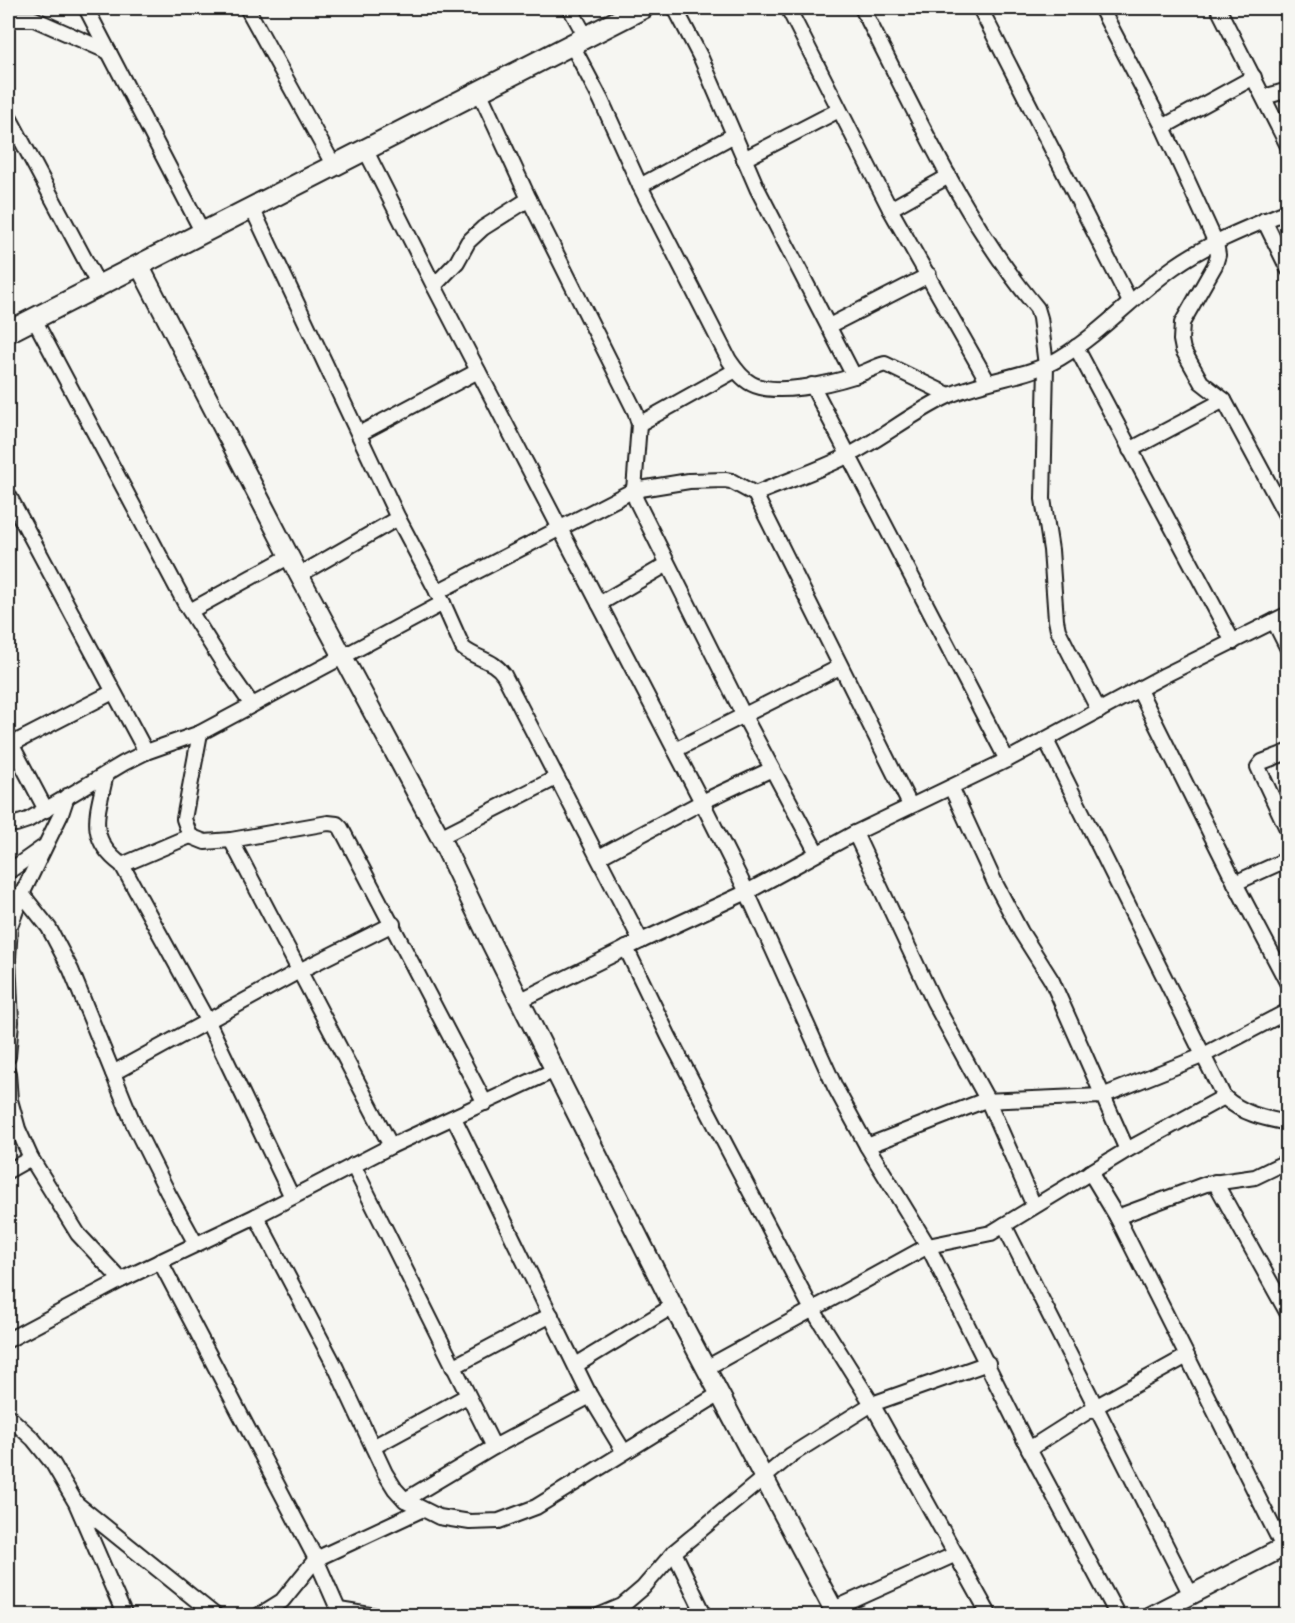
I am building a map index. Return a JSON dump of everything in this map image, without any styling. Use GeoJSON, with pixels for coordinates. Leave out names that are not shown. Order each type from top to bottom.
{"type":"FeatureCollection","features":[{"type":"Feature","properties":{"kind":"main road"},"geometry":{"type":"LineString","coordinates":[[8,332],[643,8]]}},
{"type":"Feature","properties":{"kind":"street"},"geometry":{"type":"LineString","coordinates":[[86,8],[202,233]]}},
{"type":"Feature","properties":{"kind":"street"},"geometry":{"type":"LineString","coordinates":[[247,8],[334,166]]}},
{"type":"Feature","properties":{"kind":"street"},"geometry":{"type":"LineString","coordinates":[[570,8],[579,41],[601,100],[640,186],[736,370],[748,382],[768,389],[812,385],[854,376],[882,364],[888,364],[949,395]]}},
{"type":"Feature","properties":{"kind":"street"},"geometry":{"type":"LineString","coordinates":[[675,8],[701,58],[757,188],[854,376]]}},
{"type":"Feature","properties":{"kind":"street"},"geometry":{"type":"LineString","coordinates":[[788,8],[890,209],[988,382]]}},
{"type":"Feature","properties":{"kind":"street"},"geometry":{"type":"LineString","coordinates":[[862,8],[949,176],[992,251],[1037,308],[1046,365],[1043,499],[1051,550],[1056,620],[1058,630],[1099,711]]}},
{"type":"Feature","properties":{"kind":"street"},"geometry":{"type":"LineString","coordinates":[[980,8],[1130,302]]}},
{"type":"Feature","properties":{"kind":"street"},"geometry":{"type":"LineString","coordinates":[[1101,8],[1163,127],[1216,243],[1217,260],[1182,323],[1181,340],[1187,361],[1201,382],[1224,400],[1287,519]]}},
{"type":"Feature","properties":{"kind":"street"},"geometry":{"type":"LineString","coordinates":[[1218,8],[1287,146]]}},
{"type":"Feature","properties":{"kind":"street"},"geometry":{"type":"LineString","coordinates":[[8,20],[34,19],[109,52]]}},
{"type":"Feature","properties":{"kind":"street"},"geometry":{"type":"LineString","coordinates":[[1163,127],[1254,77]]}},
{"type":"Feature","properties":{"kind":"street"},"geometry":{"type":"LineString","coordinates":[[1264,97],[1287,90]]}},
{"type":"Feature","properties":{"kind":"street"},"geometry":{"type":"LineString","coordinates":[[479,91],[529,199],[624,387],[639,424],[634,490],[636,500],[666,564],[817,853]]}},
{"type":"Feature","properties":{"kind":"street"},"geometry":{"type":"LineString","coordinates":[[744,159],[839,110]]}},
{"type":"Feature","properties":{"kind":"street"},"geometry":{"type":"LineString","coordinates":[[8,115],[99,286]]}},
{"type":"Feature","properties":{"kind":"street"},"geometry":{"type":"LineString","coordinates":[[640,186],[734,135]]}},
{"type":"Feature","properties":{"kind":"street"},"geometry":{"type":"LineString","coordinates":[[365,149],[702,802],[747,892],[835,1087],[867,1146],[928,1246],[1029,1449],[1118,1616]]}},
{"type":"Feature","properties":{"kind":"street"},"geometry":{"type":"LineString","coordinates":[[890,209],[949,176]]}},
{"type":"Feature","properties":{"kind":"street"},"geometry":{"type":"LineString","coordinates":[[434,286],[457,262],[468,243],[483,228],[529,199]]}},
{"type":"Feature","properties":{"kind":"street"},"geometry":{"type":"LineString","coordinates":[[252,208],[398,518],[464,648],[494,664],[504,675],[641,941]]}},
{"type":"Feature","properties":{"kind":"street"},"geometry":{"type":"LineString","coordinates":[[755,494],[849,455],[918,411],[949,395],[1046,365],[1076,347],[1175,267],[1216,243],[1287,211]]}},
{"type":"Feature","properties":{"kind":"street"},"geometry":{"type":"LineString","coordinates":[[1264,220],[1287,269]]}},
{"type":"Feature","properties":{"kind":"street"},"geometry":{"type":"LineString","coordinates":[[139,265],[299,575],[440,837],[673,1306],[836,1612],[956,1554]]}},
{"type":"Feature","properties":{"kind":"street"},"geometry":{"type":"LineString","coordinates":[[828,326],[929,275]]}},
{"type":"Feature","properties":{"kind":"street"},"geometry":{"type":"LineString","coordinates":[[34,319],[190,611],[252,705]]}},
{"type":"Feature","properties":{"kind":"street"},"geometry":{"type":"LineString","coordinates":[[1076,347],[1233,642]]}},
{"type":"Feature","properties":{"kind":"street"},"geometry":{"type":"LineString","coordinates":[[639,424],[736,370]]}},
{"type":"Feature","properties":{"kind":"street"},"geometry":{"type":"LineString","coordinates":[[359,434],[478,371]]}},
{"type":"Feature","properties":{"kind":"street"},"geometry":{"type":"LineString","coordinates":[[812,385],[1007,760]]}},
{"type":"Feature","properties":{"kind":"street"},"geometry":{"type":"LineString","coordinates":[[1130,450],[1224,400]]}},
{"type":"Feature","properties":{"kind":"street"},"geometry":{"type":"LineString","coordinates":[[8,823],[16,824],[28,820],[146,752],[200,733],[344,656],[440,598],[616,498],[634,490],[689,481],[725,480],[755,494],[910,805]]}},
{"type":"Feature","properties":{"kind":"street"},"geometry":{"type":"LineString","coordinates":[[8,494],[146,752]]}},
{"type":"Feature","properties":{"kind":"street"},"geometry":{"type":"LineString","coordinates":[[299,575],[398,518]]}},
{"type":"Feature","properties":{"kind":"street"},"geometry":{"type":"LineString","coordinates":[[190,611],[290,556]]}},
{"type":"Feature","properties":{"kind":"street"},"geometry":{"type":"LineString","coordinates":[[599,604],[666,564]]}},
{"type":"Feature","properties":{"kind":"street"},"geometry":{"type":"LineString","coordinates":[[521,1000],[747,892],[855,833],[1007,760],[1287,614]]}},
{"type":"Feature","properties":{"kind":"street"},"geometry":{"type":"LineString","coordinates":[[1274,621],[1287,649]]}},
{"type":"Feature","properties":{"kind":"street"},"geometry":{"type":"LineString","coordinates":[[675,750],[840,667]]}},
{"type":"Feature","properties":{"kind":"street"},"geometry":{"type":"LineString","coordinates":[[1139,690],[1287,984]]}},
{"type":"Feature","properties":{"kind":"street"},"geometry":{"type":"LineString","coordinates":[[46,810],[10,740],[113,692]]}},
{"type":"Feature","properties":{"kind":"street"},"geometry":{"type":"LineString","coordinates":[[190,836],[184,819],[200,733]]}},
{"type":"Feature","properties":{"kind":"street"},"geometry":{"type":"LineString","coordinates":[[1046,740],[1224,1097],[1248,1114],[1287,1123]]}},
{"type":"Feature","properties":{"kind":"street"},"geometry":{"type":"LineString","coordinates":[[1287,752],[1262,762],[1258,767],[1287,831]]}},
{"type":"Feature","properties":{"kind":"street"},"geometry":{"type":"LineString","coordinates":[[599,857],[702,802],[772,769]]}},
{"type":"Feature","properties":{"kind":"street"},"geometry":{"type":"LineString","coordinates":[[106,774],[96,819],[97,834],[102,846],[122,865],[208,1022],[292,1197]]}},
{"type":"Feature","properties":{"kind":"street"},"geometry":{"type":"LineString","coordinates":[[440,837],[556,778]]}},
{"type":"Feature","properties":{"kind":"street"},"geometry":{"type":"LineString","coordinates":[[951,787],[1000,893],[1052,981],[1127,1150]]}},
{"type":"Feature","properties":{"kind":"street"},"geometry":{"type":"LineString","coordinates":[[8,1057],[11,1022],[8,959],[10,926],[22,894],[67,796]]}},
{"type":"Feature","properties":{"kind":"street"},"geometry":{"type":"LineString","coordinates":[[122,865],[190,836],[204,842],[231,840],[328,823],[337,824],[345,832],[485,1103]]}},
{"type":"Feature","properties":{"kind":"street"},"geometry":{"type":"LineString","coordinates":[[855,833],[934,1002],[988,1101],[1034,1206]]}},
{"type":"Feature","properties":{"kind":"street"},"geometry":{"type":"LineString","coordinates":[[231,840],[391,1146]]}},
{"type":"Feature","properties":{"kind":"street"},"geometry":{"type":"LineString","coordinates":[[8,873],[44,847]]}},
{"type":"Feature","properties":{"kind":"street"},"geometry":{"type":"LineString","coordinates":[[1235,883],[1287,859]]}},
{"type":"Feature","properties":{"kind":"street"},"geometry":{"type":"LineString","coordinates":[[22,894],[49,928],[71,970],[134,1125],[196,1244]]}},
{"type":"Feature","properties":{"kind":"street"},"geometry":{"type":"LineString","coordinates":[[113,1073],[299,971],[393,924]]}},
{"type":"Feature","properties":{"kind":"street"},"geometry":{"type":"LineString","coordinates":[[626,948],[669,1037],[813,1310],[872,1404],[990,1616]]}},
{"type":"Feature","properties":{"kind":"street"},"geometry":{"type":"LineString","coordinates":[[867,1146],[988,1101],[1102,1096],[1202,1056],[1287,1011]]}},
{"type":"Feature","properties":{"kind":"street"},"geometry":{"type":"LineString","coordinates":[[8,1340],[121,1280],[256,1216],[391,1146],[555,1070]]}},
{"type":"Feature","properties":{"kind":"street"},"geometry":{"type":"LineString","coordinates":[[8,1073],[10,1100],[18,1129],[31,1158],[78,1234],[121,1280]]}},
{"type":"Feature","properties":{"kind":"street"},"geometry":{"type":"LineString","coordinates":[[706,1368],[928,1246],[982,1236],[1004,1225],[1127,1150],[1224,1097]]}},
{"type":"Feature","properties":{"kind":"street"},"geometry":{"type":"LineString","coordinates":[[454,1118],[590,1396],[624,1452]]}},
{"type":"Feature","properties":{"kind":"street"},"geometry":{"type":"LineString","coordinates":[[8,1171],[31,1158]]}},
{"type":"Feature","properties":{"kind":"street"},"geometry":{"type":"LineString","coordinates":[[1117,1217],[1189,1189],[1215,1182],[1249,1179],[1287,1161]]}},
{"type":"Feature","properties":{"kind":"street"},"geometry":{"type":"LineString","coordinates":[[353,1165],[466,1396],[494,1447]]}},
{"type":"Feature","properties":{"kind":"street"},"geometry":{"type":"LineString","coordinates":[[1090,1172],[1117,1217],[1285,1546],[1150,1616]]}},
{"type":"Feature","properties":{"kind":"street"},"geometry":{"type":"LineString","coordinates":[[1215,1182],[1287,1314]]}},
{"type":"Feature","properties":{"kind":"street"},"geometry":{"type":"LineString","coordinates":[[256,1216],[336,1368],[390,1481],[405,1500],[439,1518],[470,1522],[499,1521],[536,1507],[719,1394]]}},
{"type":"Feature","properties":{"kind":"street"},"geometry":{"type":"LineString","coordinates":[[1004,1225],[1191,1595]]}},
{"type":"Feature","properties":{"kind":"street"},"geometry":{"type":"LineString","coordinates":[[160,1261],[316,1559],[340,1613],[376,1616]]}},
{"type":"Feature","properties":{"kind":"street"},"geometry":{"type":"LineString","coordinates":[[576,1365],[673,1306]]}},
{"type":"Feature","properties":{"kind":"street"},"geometry":{"type":"LineString","coordinates":[[453,1367],[551,1316]]}},
{"type":"Feature","properties":{"kind":"street"},"geometry":{"type":"LineString","coordinates":[[1029,1449],[1095,1407],[1187,1356]]}},
{"type":"Feature","properties":{"kind":"street"},"geometry":{"type":"LineString","coordinates":[[598,1616],[622,1606],[643,1588],[674,1552],[791,1455],[872,1404],[988,1363]]}},
{"type":"Feature","properties":{"kind":"street"},"geometry":{"type":"LineString","coordinates":[[373,1447],[466,1396]]}},
{"type":"Feature","properties":{"kind":"street"},"geometry":{"type":"LineString","coordinates":[[405,1500],[494,1447],[590,1396]]}},
{"type":"Feature","properties":{"kind":"street"},"geometry":{"type":"LineString","coordinates":[[8,1416],[33,1439],[53,1464],[76,1503],[125,1616]]}},
{"type":"Feature","properties":{"kind":"street"},"geometry":{"type":"LineString","coordinates":[[76,1503],[216,1616]]}},
{"type":"Feature","properties":{"kind":"street"},"geometry":{"type":"LineString","coordinates":[[258,1616],[282,1601],[316,1559],[421,1510]]}},
{"type":"Feature","properties":{"kind":"street"},"geometry":{"type":"LineString","coordinates":[[674,1552],[705,1616]]}}]}
